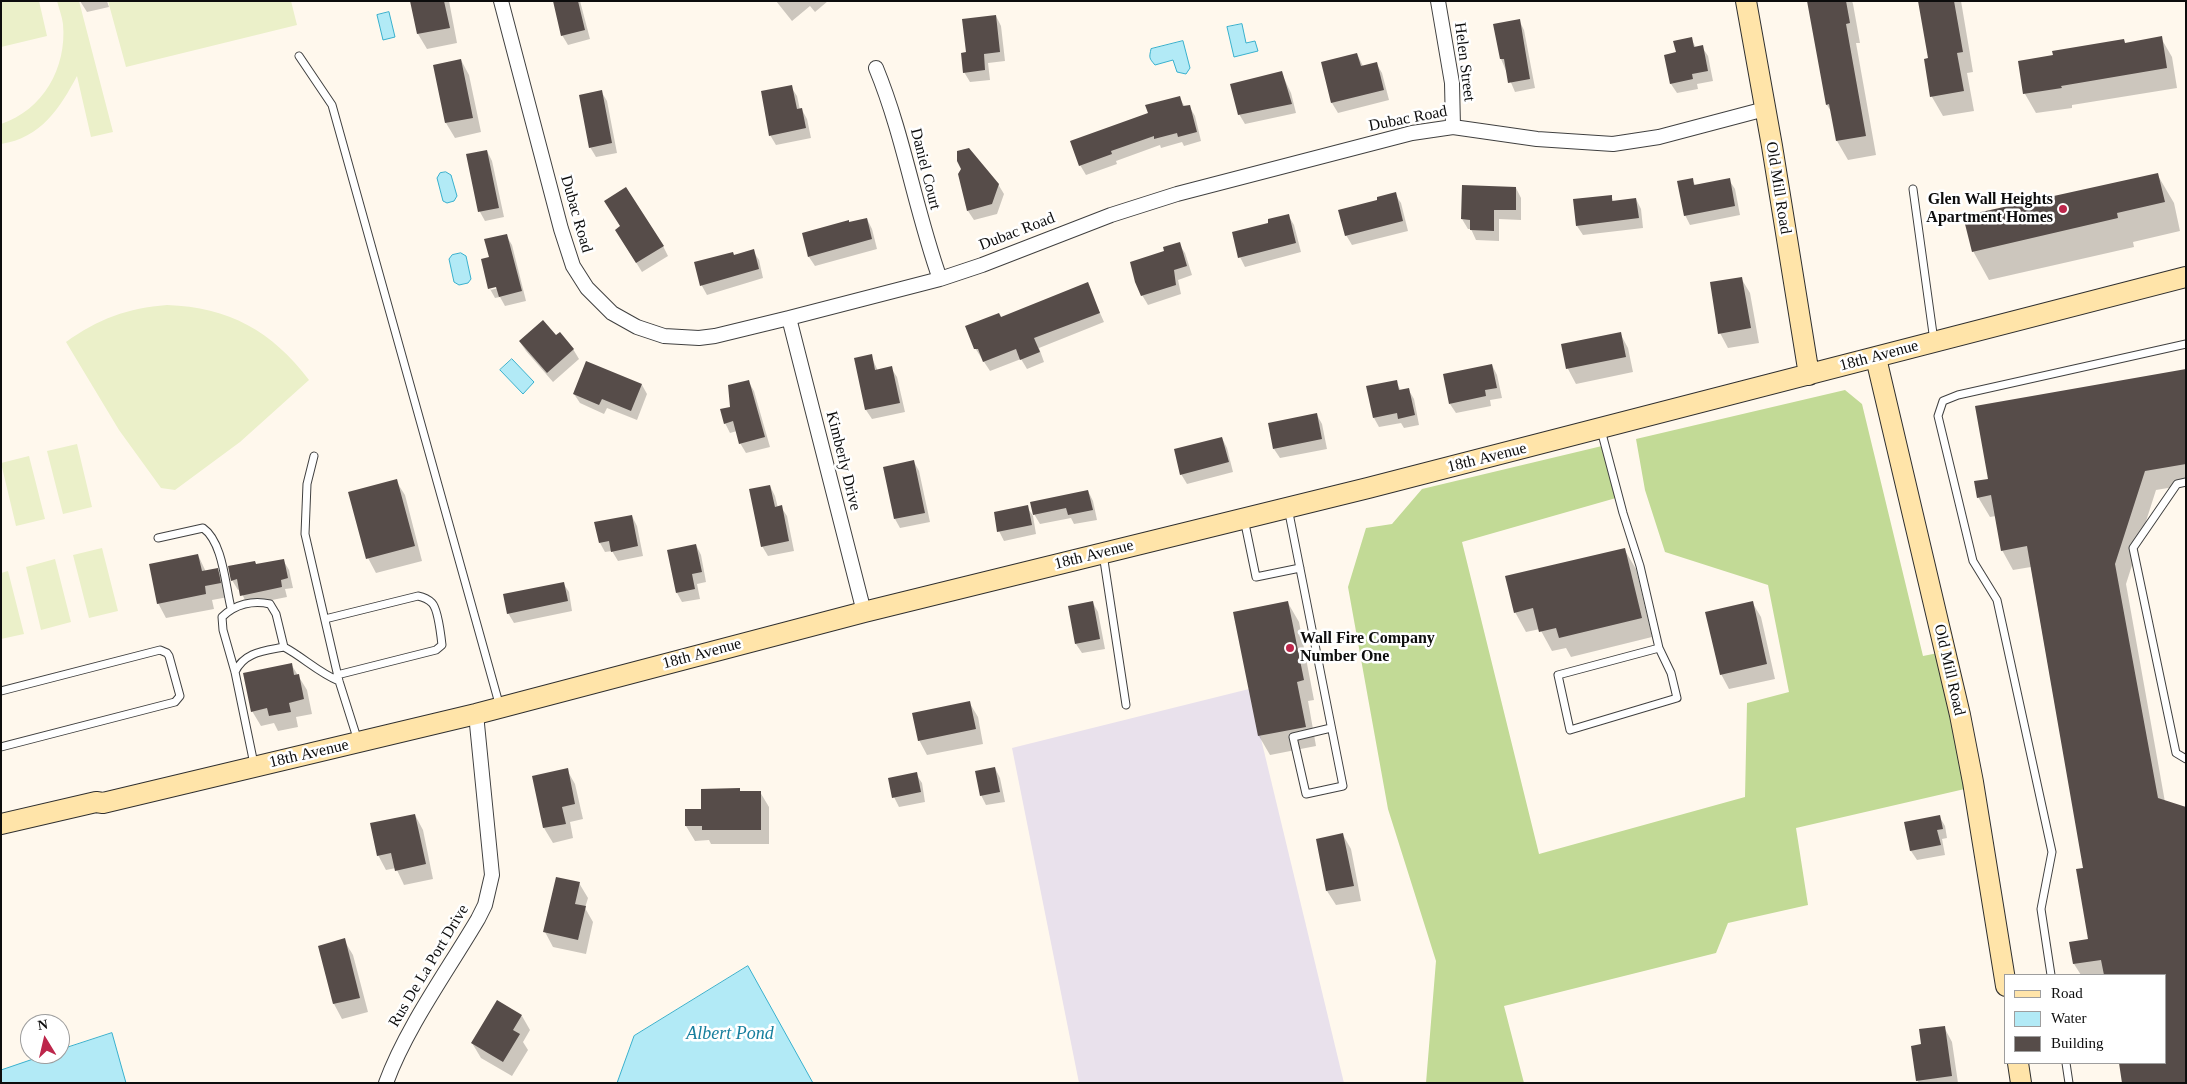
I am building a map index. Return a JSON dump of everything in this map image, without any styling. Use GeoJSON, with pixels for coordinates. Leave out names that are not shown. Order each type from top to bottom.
{"type":"FeatureCollection","features":[{"type":"Feature","properties":{"kind":"street","name":"Dubac Road"},"geometry":{"type":"LineString","coordinates":[[501,1],[569,257],[587,288],[612,313],[636,327],[677,338],[715,336],[940,279],[982,265],[1111,215],[1177,194],[1412,133],[1453,127],[1537,139],[1613,144],[1659,137],[1765,110]]}},
{"type":"Feature","properties":{"kind":"street","name":"Helen Street"},"geometry":{"type":"LineString","coordinates":[[1438,1],[1452,83],[1453,127]]}},
{"type":"Feature","properties":{"kind":"street","name":"Old Mill Road"},"geometry":{"type":"LineString","coordinates":[[1746,1],[1809,375]]}},
{"type":"Feature","properties":{"kind":"street","name":"Daniel Court"},"geometry":{"type":"LineString","coordinates":[[876,68],[886,92],[904,150],[925,236],[940,279]]}},
{"type":"Feature","properties":{"kind":"street","name":"18th Avenue"},"geometry":{"type":"LineString","coordinates":[[1,824],[96,802],[103,803],[500,708],[864,612],[1288,508],[2186,277]]}},
{"type":"Feature","properties":{"kind":"street","name":"Kimberly Drive"},"geometry":{"type":"LineString","coordinates":[[789,318],[864,612]]}},
{"type":"Feature","properties":{"kind":"street","name":"Old Mill Road"},"geometry":{"type":"LineString","coordinates":[[1876,358],[1960,714],[2004,974]]}},
{"type":"Feature","properties":{"kind":"street","name":"Rus De La Port Drive"},"geometry":{"type":"LineString","coordinates":[[386,1083],[392,1066],[409,1035],[478,920],[485,905],[490,884],[491,856],[476,714]]}},
{"type":"Feature","properties":{"kind":"street"},"geometry":{"type":"LineString","coordinates":[[2018,1064],[2021,1083]]}},
{"type":"Feature","properties":{"kind":"lane"},"geometry":{"type":"LineString","coordinates":[[299,56],[332,104],[500,708]]}},
{"type":"Feature","properties":{"kind":"lane"},"geometry":{"type":"LineString","coordinates":[[1913,189],[1934,341]]}},
{"type":"Feature","properties":{"kind":"lane"},"geometry":{"type":"LineString","coordinates":[[2051,974],[2040,909],[2052,852],[1998,600],[1973,561],[1938,416],[1943,402],[1958,395],[2186,344]]}},
{"type":"Feature","properties":{"kind":"lane"},"geometry":{"type":"LineString","coordinates":[[1601,428],[1623,513],[1640,566],[1660,648],[1671,673],[1678,698],[1570,730],[1558,675],[1660,648]]}},
{"type":"Feature","properties":{"kind":"lane"},"geometry":{"type":"LineString","coordinates":[[314,456],[307,484],[305,534],[338,678],[358,742]]}},
{"type":"Feature","properties":{"kind":"lane"},"geometry":{"type":"LineString","coordinates":[[2186,482],[2177,484],[2133,548],[2176,753],[2186,760]]}},
{"type":"Feature","properties":{"kind":"lane"},"geometry":{"type":"LineString","coordinates":[[1288,508],[1343,786],[1306,794],[1293,737],[1331,728]]}},
{"type":"Feature","properties":{"kind":"lane"},"geometry":{"type":"LineString","coordinates":[[1244,519],[1256,577],[1300,568]]}},
{"type":"Feature","properties":{"kind":"lane"},"geometry":{"type":"LineString","coordinates":[[158,538],[202,528],[210,533],[216,543],[230,608]]}},
{"type":"Feature","properties":{"kind":"lane"},"geometry":{"type":"LineString","coordinates":[[1103,553],[1126,705]]}},
{"type":"Feature","properties":{"kind":"lane"},"geometry":{"type":"LineString","coordinates":[[235,672],[240,662],[259,652],[284,647],[305,659],[324,675],[338,678],[436,650],[442,645],[434,604],[426,598],[418,596],[325,619]]}},
{"type":"Feature","properties":{"kind":"lane"},"geometry":{"type":"LineString","coordinates":[[254,767],[235,672],[223,630],[222,616],[230,608],[258,601],[270,604],[276,614],[284,647]]}},
{"type":"Feature","properties":{"kind":"lane"},"geometry":{"type":"LineString","coordinates":[[1,691],[160,650],[169,656],[180,696],[175,702],[1,747]]}},
{"type":"Feature","properties":{"kind":"lane"},"geometry":{"type":"LineString","coordinates":[[2066,1064],[2069,1083]]}},
{"type":"Feature","properties":{"kind":"shaded area"},"geometry":{"type":"Polygon","coordinates":[[[1249,689],[1344,1083],[1079,1083],[1012,748],[1249,689]]]}},
{"type":"Feature","properties":{"kind":"green space"},"geometry":{"type":"Polygon","coordinates":[[[1,1],[39,1],[47,36],[1,47],[1,1]]]}},
{"type":"Feature","properties":{"kind":"green space"},"geometry":{"type":"Polygon","coordinates":[[[57,1],[79,1],[113,132],[91,137],[77,76],[64,99],[48,120],[27,135],[15,141],[1,144],[1,124],[29,109],[40,98],[56,71],[61,56],[63,40],[63,21],[57,1]]]}},
{"type":"Feature","properties":{"kind":"green space"},"geometry":{"type":"Polygon","coordinates":[[[108,1],[291,1],[297,25],[126,67],[108,1]]]}},
{"type":"Feature","properties":{"kind":"green space"},"geometry":{"type":"Polygon","coordinates":[[[167,305],[210,311],[247,325],[264,335],[280,348],[309,380],[240,442],[175,490],[161,488],[119,430],[66,342],[90,327],[114,316],[139,309],[167,305]]]}},
{"type":"Feature","properties":{"kind":"green space"},"geometry":{"type":"Polygon","coordinates":[[[1845,390],[1862,404],[1923,656],[1938,653],[1969,788],[1796,828],[1808,905],[1728,923],[1716,953],[1504,1006],[1524,1083],[1426,1083],[1436,961],[1388,809],[1348,587],[1366,528],[1392,524],[1422,489],[1602,446],[1616,498],[1462,542],[1539,854],[1745,797],[1747,703],[1789,692],[1768,585],[1665,552],[1645,490],[1636,439],[1845,390]]]}},
{"type":"Feature","properties":{"kind":"green space"},"geometry":{"type":"Polygon","coordinates":[[[77,444],[92,507],[63,514],[47,451],[77,444]]]}},
{"type":"Feature","properties":{"kind":"green space"},"geometry":{"type":"Polygon","coordinates":[[[29,456],[45,519],[16,526],[1,463],[29,456]]]}},
{"type":"Feature","properties":{"kind":"green space"},"geometry":{"type":"Polygon","coordinates":[[[102,548],[118,611],[89,618],[73,555],[102,548]]]}},
{"type":"Feature","properties":{"kind":"green space"},"geometry":{"type":"Polygon","coordinates":[[[55,559],[71,622],[41,630],[26,567],[55,559]]]}},
{"type":"Feature","properties":{"kind":"green space"},"geometry":{"type":"Polygon","coordinates":[[[8,571],[24,634],[1,639],[1,573],[8,571]]]}},
{"type":"Feature","properties":{"kind":"water"},"geometry":{"type":"Polygon","coordinates":[[[389,12],[395,37],[383,40],[377,15],[389,12]]]}},
{"type":"Feature","properties":{"kind":"water"},"geometry":{"type":"Polygon","coordinates":[[[1242,24],[1246,43],[1255,41],[1258,51],[1234,57],[1227,27],[1242,24]]]}},
{"type":"Feature","properties":{"kind":"water"},"geometry":{"type":"Polygon","coordinates":[[[1183,41],[1190,68],[1186,74],[1177,72],[1173,60],[1155,65],[1150,56],[1151,49],[1183,41]]]}},
{"type":"Feature","properties":{"kind":"water"},"geometry":{"type":"Polygon","coordinates":[[[446,172],[451,175],[457,196],[454,201],[447,203],[443,201],[437,178],[440,173],[446,172]]]}},
{"type":"Feature","properties":{"kind":"water"},"geometry":{"type":"Polygon","coordinates":[[[461,253],[466,256],[471,279],[468,283],[459,285],[454,282],[449,259],[452,255],[461,253]]]}},
{"type":"Feature","properties":{"kind":"water"},"geometry":{"type":"Polygon","coordinates":[[[512,359],[534,382],[523,394],[500,370],[512,359]]]}},
{"type":"Feature","properties":{"kind":"water","name":"Albert Pond"},"geometry":{"type":"Polygon","coordinates":[[[748,966],[813,1083],[617,1083],[634,1036],[748,966]]]}},
{"type":"Feature","properties":{"kind":"water"},"geometry":{"type":"Polygon","coordinates":[[[112,1033],[126,1083],[1,1083],[1,1070],[20,1064],[70,1064],[70,1047],[112,1033]]]}},
{"type":"Feature","properties":{"kind":"building"},"geometry":{"type":"Polygon","coordinates":[[[410,1],[444,1],[450,28],[417,34],[410,1]]]}},
{"type":"Feature","properties":{"kind":"building"},"geometry":{"type":"Polygon","coordinates":[[[553,1],[578,1],[585,30],[561,36],[553,1]]]}},
{"type":"Feature","properties":{"kind":"building"},"geometry":{"type":"Polygon","coordinates":[[[1807,1],[1846,1],[1850,23],[1846,24],[1866,136],[1836,141],[1829,104],[1826,105],[1807,1]]]}},
{"type":"Feature","properties":{"kind":"building"},"geometry":{"type":"Polygon","coordinates":[[[1918,1],[1954,1],[1963,52],[1957,53],[1964,91],[1930,97],[1924,59],[1928,58],[1918,1]]]}},
{"type":"Feature","properties":{"kind":"building"},"geometry":{"type":"Polygon","coordinates":[[[996,15],[1000,52],[984,54],[985,70],[963,73],[961,53],[966,52],[962,19],[996,15]]]}},
{"type":"Feature","properties":{"kind":"building"},"geometry":{"type":"Polygon","coordinates":[[[1520,19],[1530,79],[1508,83],[1504,59],[1500,59],[1493,24],[1520,19]]]}},
{"type":"Feature","properties":{"kind":"building"},"geometry":{"type":"Polygon","coordinates":[[[2162,36],[2167,68],[2023,94],[2018,61],[2053,55],[2052,51],[2124,39],[2125,43],[2162,36]]]}},
{"type":"Feature","properties":{"kind":"building"},"geometry":{"type":"Polygon","coordinates":[[[1692,37],[1694,47],[1703,45],[1708,71],[1692,74],[1693,79],[1670,84],[1664,55],[1676,52],[1673,41],[1692,37]]]}},
{"type":"Feature","properties":{"kind":"building"},"geometry":{"type":"Polygon","coordinates":[[[1357,53],[1361,66],[1377,62],[1384,90],[1331,103],[1321,62],[1357,53]]]}},
{"type":"Feature","properties":{"kind":"building"},"geometry":{"type":"Polygon","coordinates":[[[461,59],[473,118],[445,123],[433,65],[461,59]]]}},
{"type":"Feature","properties":{"kind":"building"},"geometry":{"type":"Polygon","coordinates":[[[1282,71],[1292,104],[1238,115],[1230,84],[1282,71]]]}},
{"type":"Feature","properties":{"kind":"building"},"geometry":{"type":"Polygon","coordinates":[[[792,85],[797,109],[802,108],[806,128],[769,136],[761,91],[792,85]]]}},
{"type":"Feature","properties":{"kind":"building"},"geometry":{"type":"Polygon","coordinates":[[[602,90],[612,143],[589,148],[579,95],[602,90]]]}},
{"type":"Feature","properties":{"kind":"building"},"geometry":{"type":"Polygon","coordinates":[[[1180,96],[1183,106],[1190,105],[1197,132],[1178,137],[1177,133],[1154,139],[1154,136],[1111,151],[1112,154],[1079,166],[1070,141],[1148,113],[1145,105],[1180,96]]]}},
{"type":"Feature","properties":{"kind":"building"},"geometry":{"type":"Polygon","coordinates":[[[969,148],[999,184],[992,204],[967,211],[958,174],[961,169],[957,161],[957,151],[969,148]]]}},
{"type":"Feature","properties":{"kind":"building"},"geometry":{"type":"Polygon","coordinates":[[[487,150],[499,208],[478,212],[466,154],[487,150]]]}},
{"type":"Feature","properties":{"kind":"building","name":"Glen Wall Heights Apartment Homes"},"geometry":{"type":"Polygon","coordinates":[[[2158,173],[2165,202],[2117,213],[2118,218],[1972,252],[1963,216],[2158,173]]]}},
{"type":"Feature","properties":{"kind":"building"},"geometry":{"type":"Polygon","coordinates":[[[1693,178],[1694,185],[1730,178],[1735,206],[1684,216],[1677,181],[1693,178]]]}},
{"type":"Feature","properties":{"kind":"building"},"geometry":{"type":"Polygon","coordinates":[[[1462,185],[1516,187],[1516,210],[1494,210],[1494,231],[1470,230],[1470,220],[1461,219],[1462,185]]]}},
{"type":"Feature","properties":{"kind":"building"},"geometry":{"type":"Polygon","coordinates":[[[626,187],[664,246],[636,263],[615,230],[620,226],[604,201],[626,187]]]}},
{"type":"Feature","properties":{"kind":"building"},"geometry":{"type":"Polygon","coordinates":[[[1396,192],[1403,221],[1345,236],[1338,210],[1377,200],[1377,197],[1396,192]]]}},
{"type":"Feature","properties":{"kind":"building"},"geometry":{"type":"Polygon","coordinates":[[[1612,195],[1612,201],[1636,198],[1639,218],[1576,226],[1573,199],[1612,195]]]}},
{"type":"Feature","properties":{"kind":"building"},"geometry":{"type":"Polygon","coordinates":[[[1289,214],[1296,243],[1238,258],[1232,232],[1268,223],[1268,219],[1289,214]]]}},
{"type":"Feature","properties":{"kind":"building"},"geometry":{"type":"Polygon","coordinates":[[[867,218],[872,239],[808,257],[802,233],[849,220],[849,222],[867,218]]]}},
{"type":"Feature","properties":{"kind":"building"},"geometry":{"type":"Polygon","coordinates":[[[507,234],[522,291],[499,297],[496,287],[488,289],[481,259],[489,257],[484,239],[507,234]]]}},
{"type":"Feature","properties":{"kind":"building"},"geometry":{"type":"Polygon","coordinates":[[[1180,242],[1187,266],[1174,270],[1176,285],[1141,296],[1130,262],[1164,251],[1163,247],[1180,242]]]}},
{"type":"Feature","properties":{"kind":"building"},"geometry":{"type":"Polygon","coordinates":[[[754,249],[759,269],[700,286],[694,262],[733,252],[734,255],[754,249]]]}},
{"type":"Feature","properties":{"kind":"building"},"geometry":{"type":"Polygon","coordinates":[[[1742,277],[1751,328],[1718,334],[1710,282],[1742,277]]]}},
{"type":"Feature","properties":{"kind":"building"},"geometry":{"type":"Polygon","coordinates":[[[1088,282],[1100,313],[1034,338],[1040,352],[1020,360],[1016,349],[983,362],[978,349],[974,349],[965,326],[999,313],[1001,317],[1088,282]]]}},
{"type":"Feature","properties":{"kind":"building"},"geometry":{"type":"Polygon","coordinates":[[[543,320],[556,335],[560,332],[574,349],[547,373],[519,341],[543,320]]]}},
{"type":"Feature","properties":{"kind":"building"},"geometry":{"type":"Polygon","coordinates":[[[1621,332],[1626,357],[1566,369],[1561,344],[1621,332]]]}},
{"type":"Feature","properties":{"kind":"building"},"geometry":{"type":"Polygon","coordinates":[[[872,354],[875,370],[892,366],[900,403],[865,410],[854,358],[872,354]]]}},
{"type":"Feature","properties":{"kind":"building"},"geometry":{"type":"Polygon","coordinates":[[[586,361],[642,384],[631,411],[602,399],[599,405],[573,394],[586,361]]]}},
{"type":"Feature","properties":{"kind":"building"},"geometry":{"type":"Polygon","coordinates":[[[1492,364],[1497,388],[1485,390],[1486,396],[1449,404],[1443,374],[1492,364]]]}},
{"type":"Feature","properties":{"kind":"building"},"geometry":{"type":"Polygon","coordinates":[[[2186,369],[2186,464],[2145,471],[2115,564],[2158,798],[2186,807],[2186,1083],[2122,1083],[2119,1064],[2167,1064],[2167,974],[2104,974],[2101,960],[2073,964],[2069,942],[2088,939],[2076,869],[2083,868],[2027,546],[2001,551],[1991,495],[1977,498],[1974,481],[1988,479],[1975,406],[2186,369]]]}},
{"type":"Feature","properties":{"kind":"building"},"geometry":{"type":"Polygon","coordinates":[[[749,380],[765,437],[739,444],[733,421],[724,424],[720,409],[730,407],[728,385],[749,380]]]}},
{"type":"Feature","properties":{"kind":"building"},"geometry":{"type":"Polygon","coordinates":[[[1397,380],[1399,390],[1409,388],[1415,415],[1398,419],[1397,413],[1373,418],[1366,386],[1397,380]]]}},
{"type":"Feature","properties":{"kind":"building"},"geometry":{"type":"Polygon","coordinates":[[[1317,413],[1322,439],[1273,449],[1268,423],[1317,413]]]}},
{"type":"Feature","properties":{"kind":"building"},"geometry":{"type":"Polygon","coordinates":[[[1222,437],[1229,462],[1180,475],[1174,449],[1222,437]]]}},
{"type":"Feature","properties":{"kind":"building"},"geometry":{"type":"Polygon","coordinates":[[[914,460],[925,513],[894,519],[883,467],[914,460]]]}},
{"type":"Feature","properties":{"kind":"building"},"geometry":{"type":"Polygon","coordinates":[[[397,479],[415,546],[366,559],[348,492],[397,479]]]}},
{"type":"Feature","properties":{"kind":"building"},"geometry":{"type":"Polygon","coordinates":[[[770,485],[775,507],[782,505],[789,541],[761,547],[749,489],[770,485]]]}},
{"type":"Feature","properties":{"kind":"building"},"geometry":{"type":"Polygon","coordinates":[[[1088,490],[1093,510],[1068,515],[1066,508],[1033,515],[1030,502],[1088,490]]]}},
{"type":"Feature","properties":{"kind":"building"},"geometry":{"type":"Polygon","coordinates":[[[1028,505],[1032,525],[997,532],[994,512],[1028,505]]]}},
{"type":"Feature","properties":{"kind":"building"},"geometry":{"type":"Polygon","coordinates":[[[632,515],[638,546],[611,552],[609,541],[599,543],[594,522],[632,515]]]}},
{"type":"Feature","properties":{"kind":"building"},"geometry":{"type":"Polygon","coordinates":[[[696,544],[702,572],[692,574],[695,589],[676,593],[667,550],[696,544]]]}},
{"type":"Feature","properties":{"kind":"building"},"geometry":{"type":"Polygon","coordinates":[[[1625,548],[1642,618],[1559,638],[1556,628],[1539,632],[1533,608],[1514,613],[1505,576],[1625,548]]]}},
{"type":"Feature","properties":{"kind":"building"},"geometry":{"type":"Polygon","coordinates":[[[198,554],[202,571],[218,568],[221,583],[205,586],[206,594],[157,604],[149,564],[198,554]]]}},
{"type":"Feature","properties":{"kind":"building"},"geometry":{"type":"Polygon","coordinates":[[[284,559],[288,578],[281,580],[282,587],[240,596],[237,579],[231,581],[228,566],[255,561],[256,564],[284,559]]]}},
{"type":"Feature","properties":{"kind":"building"},"geometry":{"type":"Polygon","coordinates":[[[564,582],[568,601],[507,614],[503,594],[564,582]]]}},
{"type":"Feature","properties":{"kind":"building"},"geometry":{"type":"Polygon","coordinates":[[[1093,601],[1100,639],[1075,644],[1068,606],[1093,601]]]}},
{"type":"Feature","properties":{"kind":"building"},"geometry":{"type":"Polygon","coordinates":[[[1288,601],[1304,680],[1297,682],[1306,727],[1258,736],[1233,612],[1288,601]]]}},
{"type":"Feature","properties":{"kind":"building"},"geometry":{"type":"Polygon","coordinates":[[[1753,601],[1767,664],[1720,675],[1705,612],[1753,601]]]}},
{"type":"Feature","properties":{"kind":"building"},"geometry":{"type":"Polygon","coordinates":[[[292,663],[294,675],[299,674],[304,699],[289,703],[291,712],[269,716],[267,708],[251,712],[243,673],[292,663]]]}},
{"type":"Feature","properties":{"kind":"building"},"geometry":{"type":"Polygon","coordinates":[[[970,701],[976,729],[918,741],[912,713],[970,701]]]}},
{"type":"Feature","properties":{"kind":"building"},"geometry":{"type":"Polygon","coordinates":[[[995,767],[1000,792],[980,796],[975,771],[995,767]]]}},
{"type":"Feature","properties":{"kind":"building"},"geometry":{"type":"Polygon","coordinates":[[[568,768],[575,804],[562,807],[566,824],[543,828],[532,776],[568,768]]]}},
{"type":"Feature","properties":{"kind":"building"},"geometry":{"type":"Polygon","coordinates":[[[917,772],[921,792],[892,798],[888,778],[917,772]]]}},
{"type":"Feature","properties":{"kind":"building"},"geometry":{"type":"Polygon","coordinates":[[[740,788],[740,791],[761,791],[761,830],[702,830],[702,826],[685,826],[685,809],[701,809],[701,789],[740,788]]]}},
{"type":"Feature","properties":{"kind":"building"},"geometry":{"type":"Polygon","coordinates":[[[415,814],[426,864],[395,871],[391,853],[377,856],[370,823],[415,814]]]}},
{"type":"Feature","properties":{"kind":"building"},"geometry":{"type":"Polygon","coordinates":[[[1940,815],[1943,829],[1937,830],[1941,845],[1910,851],[1904,822],[1940,815]]]}},
{"type":"Feature","properties":{"kind":"building"},"geometry":{"type":"Polygon","coordinates":[[[1343,833],[1354,886],[1326,891],[1316,839],[1343,833]]]}},
{"type":"Feature","properties":{"kind":"building"},"geometry":{"type":"Polygon","coordinates":[[[556,877],[580,882],[575,904],[586,906],[578,940],[543,932],[556,877]]]}},
{"type":"Feature","properties":{"kind":"building"},"geometry":{"type":"Polygon","coordinates":[[[345,938],[360,998],[333,1004],[318,946],[345,938]]]}},
{"type":"Feature","properties":{"kind":"building"},"geometry":{"type":"Polygon","coordinates":[[[497,1000],[522,1015],[513,1030],[520,1034],[503,1062],[471,1043],[497,1000]]]}},
{"type":"Feature","properties":{"kind":"building"},"geometry":{"type":"Polygon","coordinates":[[[1945,1026],[1952,1076],[1916,1081],[1911,1046],[1921,1044],[1919,1029],[1945,1026]]]}},
{"type":"Feature","properties":{"kind":"place","name":"Glen Wall Heights Apartment Homes"},"geometry":{"type":"Point","coordinates":[2063,209]}},
{"type":"Feature","properties":{"kind":"place","name":"Wall Fire Company Number One"},"geometry":{"type":"Point","coordinates":[1290,648]}}]}
